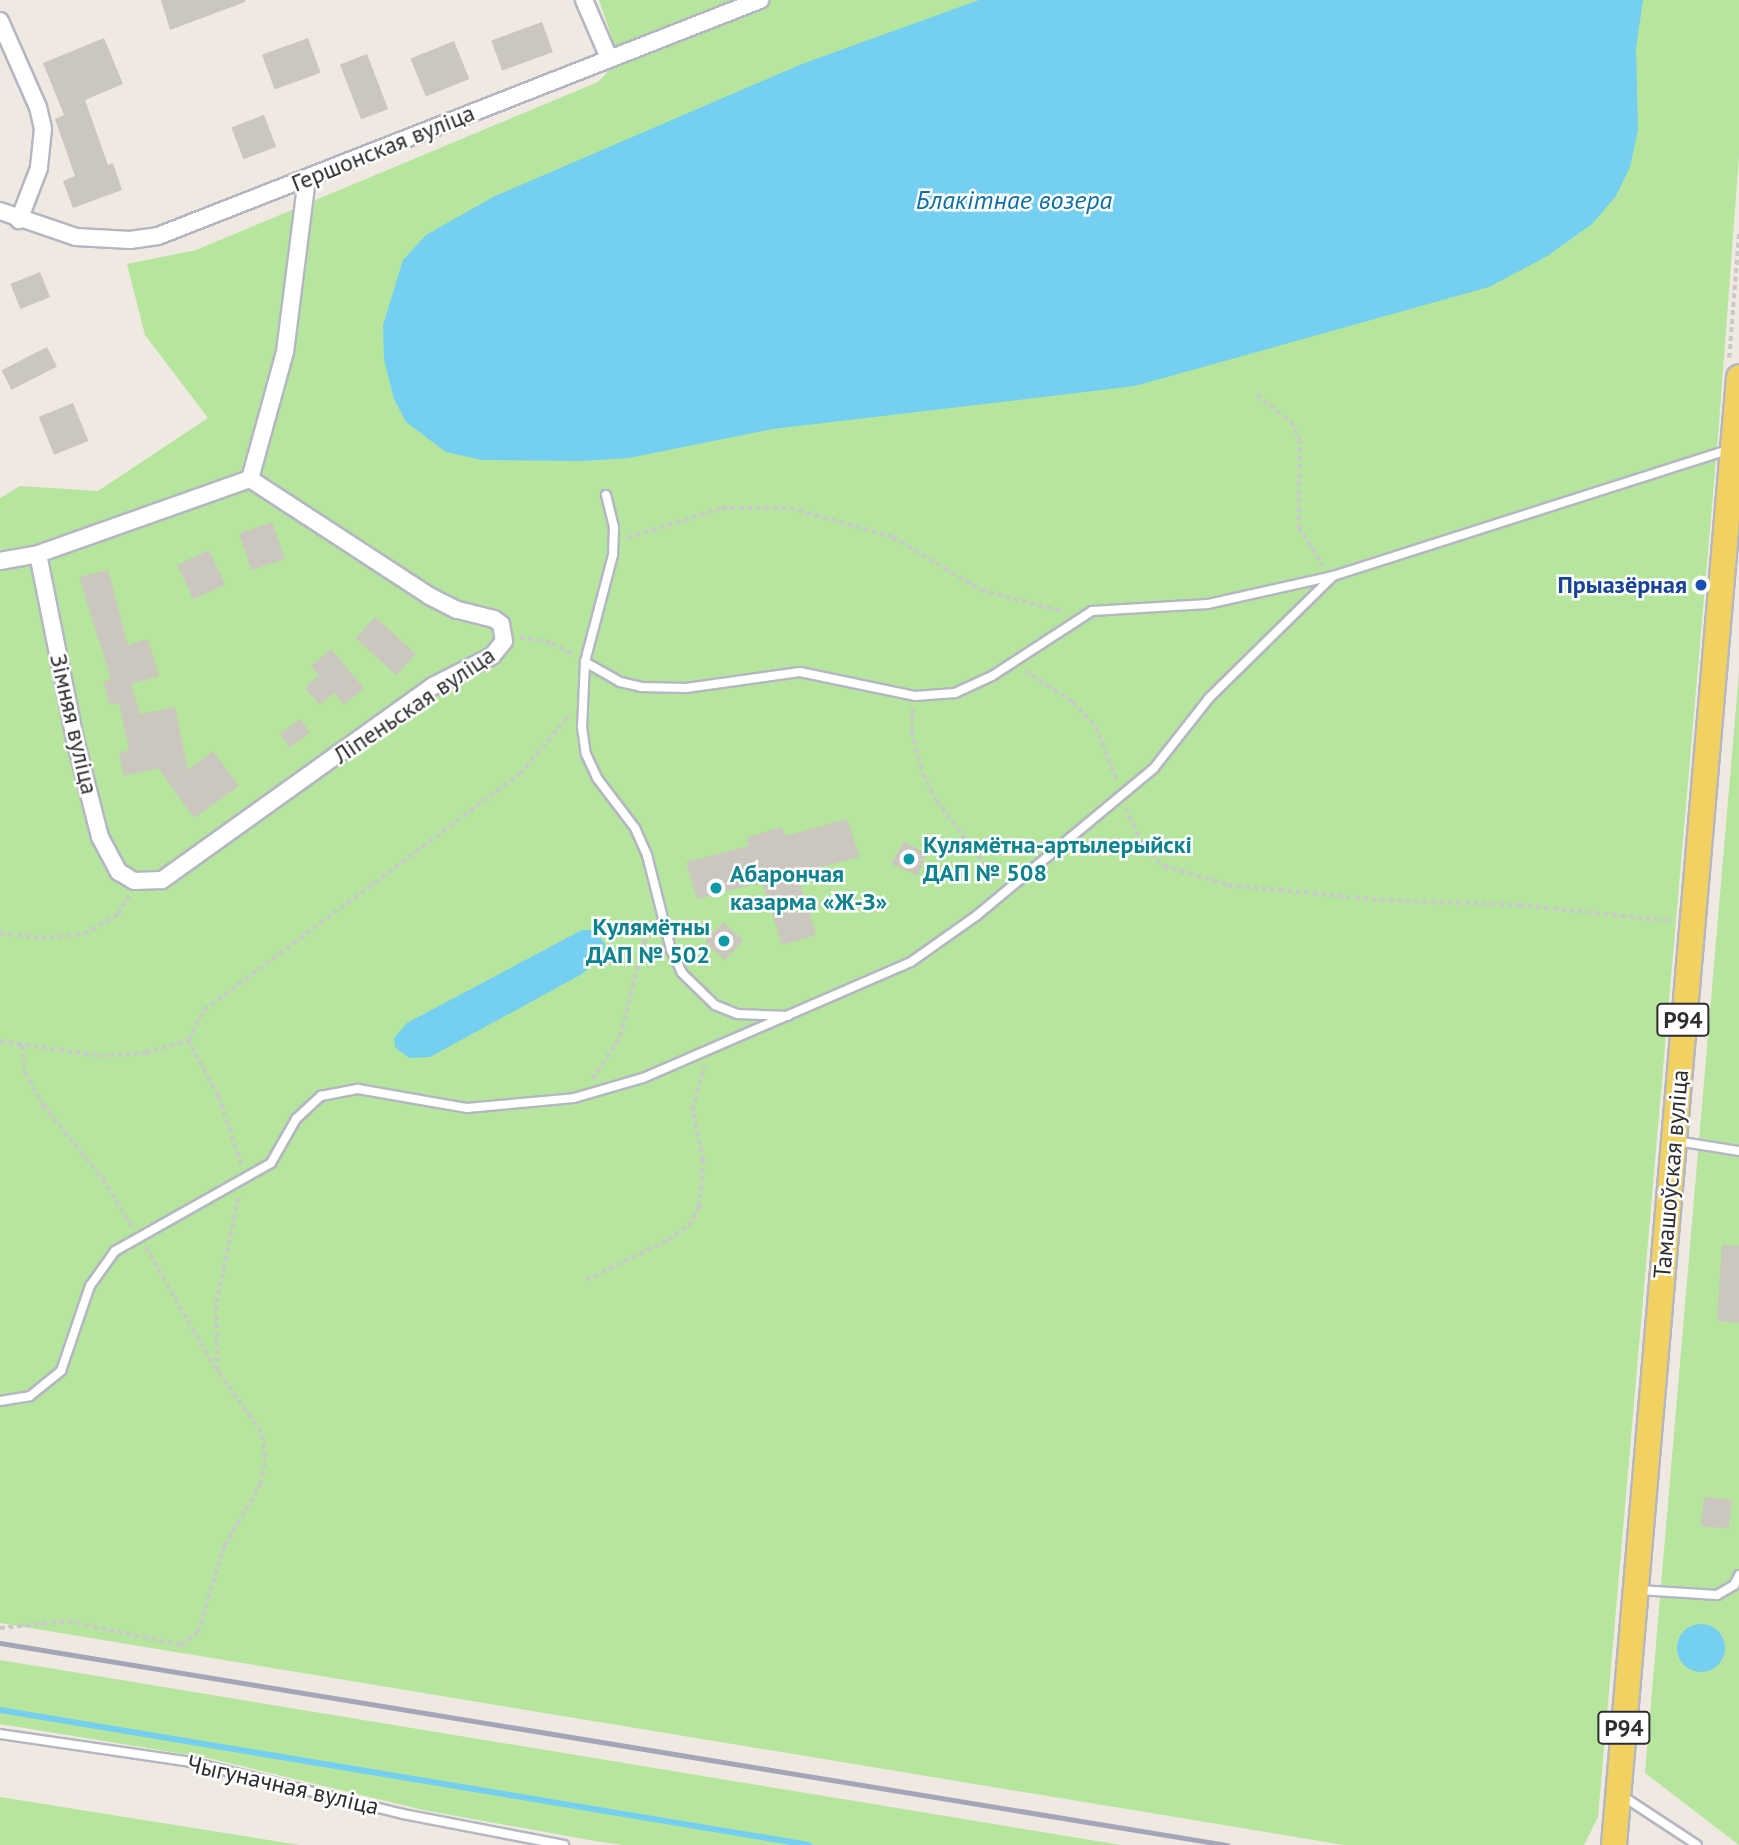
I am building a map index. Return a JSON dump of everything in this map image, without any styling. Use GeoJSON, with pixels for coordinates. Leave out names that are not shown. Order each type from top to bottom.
{"type":"FeatureCollection","features":[{"type":"Feature","properties":{"kind":"main road","name":"Тамашоўская вуліца"},"geometry":{"type":"LineString","coordinates":[[1614,1845],[1735,449],[1739,377]]}},
{"type":"Feature","properties":{"kind":"street"},"geometry":{"type":"LineString","coordinates":[[584,0],[609,58]]}},
{"type":"Feature","properties":{"kind":"street","name":"Гершонская вуліца"},"geometry":{"type":"LineString","coordinates":[[0,211],[19,220],[104,240],[158,236],[761,0]]}},
{"type":"Feature","properties":{"kind":"street"},"geometry":{"type":"LineString","coordinates":[[0,21],[38,107],[43,129],[39,167],[19,220]]}},
{"type":"Feature","properties":{"kind":"street"},"geometry":{"type":"LineString","coordinates":[[0,561],[38,554],[250,479],[285,352],[307,177]]}},
{"type":"Feature","properties":{"kind":"street","name":"Ліпеньская вуліца"},"geometry":{"type":"LineString","coordinates":[[134,881],[162,880],[183,869],[415,698],[492,656],[504,636],[494,619],[457,610],[428,594],[250,479]]}},
{"type":"Feature","properties":{"kind":"street","name":"Зімняя вуліца"},"geometry":{"type":"LineString","coordinates":[[38,554],[70,716],[100,837],[119,872],[134,881]]}},
{"type":"Feature","properties":{"kind":"lane"},"geometry":{"type":"LineString","coordinates":[[585,662],[620,682],[641,687],[686,688],[800,672],[915,696],[955,693],[1011,663],[1075,618],[1111,607],[1208,604],[1334,576],[1735,449]]}},
{"type":"Feature","properties":{"kind":"lane"},"geometry":{"type":"LineString","coordinates":[[606,495],[613,542],[607,584],[585,662],[582,694],[586,754],[597,778],[635,828],[653,872],[664,920],[682,973],[706,999],[737,1014],[793,1016]]}},
{"type":"Feature","properties":{"kind":"lane"},"geometry":{"type":"LineString","coordinates":[[0,1401],[30,1396],[61,1371],[100,1268],[139,1236],[271,1163],[307,1106],[338,1090],[467,1108],[574,1098],[643,1078],[793,1016],[911,962],[1005,892],[1163,759],[1209,698],[1334,576]]}},
{"type":"Feature","properties":{"kind":"lane"},"geometry":{"type":"LineString","coordinates":[[1673,1141],[1739,1151]]}},
{"type":"Feature","properties":{"kind":"lane"},"geometry":{"type":"LineString","coordinates":[[1636,1589],[1717,1595],[1734,1585],[1739,1575]]}},
{"type":"Feature","properties":{"kind":"lane","name":"Чыгуначная вуліца"},"geometry":{"type":"LineString","coordinates":[[0,1734],[191,1762],[403,1814],[564,1845]]}},
{"type":"Feature","properties":{"kind":"lane"},"geometry":{"type":"LineString","coordinates":[[1618,1793],[1697,1845]]}},
{"type":"Feature","properties":{"kind":"path"},"geometry":{"type":"LineString","coordinates":[[1257,395],[1291,422],[1300,439],[1299,527],[1316,558],[1334,576]]}},
{"type":"Feature","properties":{"kind":"path"},"geometry":{"type":"LineString","coordinates":[[613,542],[722,508],[790,508],[893,537],[966,583],[1043,603],[1075,618]]}},
{"type":"Feature","properties":{"kind":"path"},"geometry":{"type":"LineString","coordinates":[[504,636],[552,643],[585,662]]}},
{"type":"Feature","properties":{"kind":"path"},"geometry":{"type":"LineString","coordinates":[[1011,663],[1073,702],[1096,727],[1144,848],[1164,866],[1191,878],[1309,895],[1520,905],[1692,924]]}},
{"type":"Feature","properties":{"kind":"path"},"geometry":{"type":"LineString","coordinates":[[0,1041],[123,1056],[188,1041],[204,1010],[520,774],[582,694]]}},
{"type":"Feature","properties":{"kind":"path"},"geometry":{"type":"LineString","coordinates":[[915,696],[912,732],[923,774],[943,810],[1005,892]]}},
{"type":"Feature","properties":{"kind":"path"},"geometry":{"type":"LineString","coordinates":[[0,933],[41,938],[84,934],[118,914],[134,881]]}},
{"type":"Feature","properties":{"kind":"path"},"geometry":{"type":"LineString","coordinates":[[574,1098],[620,1037],[643,944],[664,920]]}},
{"type":"Feature","properties":{"kind":"path"},"geometry":{"type":"LineString","coordinates":[[188,1041],[218,1096],[245,1177],[232,1216],[216,1304],[217,1371]]}},
{"type":"Feature","properties":{"kind":"path"},"geometry":{"type":"LineString","coordinates":[[586,1280],[688,1226],[704,1185],[692,1110],[695,1088],[702,1068],[726,1044]]}},
{"type":"Feature","properties":{"kind":"path"},"geometry":{"type":"LineString","coordinates":[[0,1628],[68,1621],[181,1645],[198,1632],[224,1546],[260,1485],[265,1457],[261,1432],[217,1371],[139,1236],[103,1179],[43,1105],[25,1072],[22,1045]]}},
{"type":"Feature","properties":{"kind":"green space"},"geometry":{"type":"Polygon","coordinates":[[[599,0],[1739,0],[1739,156],[1718,437],[1598,1817],[1584,1845],[1344,1845],[0,1623],[0,498],[20,486],[98,491],[208,418],[145,335],[127,264],[196,250],[598,82],[615,64],[617,53],[599,0]]]}},
{"type":"Feature","properties":{"kind":"green space"},"geometry":{"type":"Polygon","coordinates":[[[1739,672],[1739,1845],[1645,1773],[1739,672]]]}},
{"type":"Feature","properties":{"kind":"green space"},"geometry":{"type":"Polygon","coordinates":[[[0,1660],[1121,1845],[623,1845],[595,1841],[423,1810],[208,1758],[0,1724],[0,1660]]]}},
{"type":"Feature","properties":{"kind":"green space"},"geometry":{"type":"Polygon","coordinates":[[[0,1797],[300,1845],[0,1845],[0,1797]]]}},
{"type":"Feature","properties":{"kind":"water","name":"Блакітнае возера"},"geometry":{"type":"Polygon","coordinates":[[[979,0],[1643,0],[1636,48],[1638,130],[1630,167],[1616,196],[1592,224],[1546,257],[1489,287],[1135,386],[773,429],[629,458],[583,461],[482,460],[446,452],[406,422],[394,399],[384,360],[383,325],[403,260],[426,235],[495,196],[802,64],[979,0]]]}},
{"type":"Feature","properties":{"kind":"water"},"geometry":{"type":"Polygon","coordinates":[[[582,930],[594,930],[605,944],[603,955],[582,974],[430,1057],[409,1058],[395,1047],[394,1038],[407,1023],[582,930]]]}},
{"type":"Feature","properties":{"kind":"water"},"geometry":{"type":"Polygon","coordinates":[[[1701,1624],[1718,1631],[1725,1648],[1718,1665],[1701,1672],[1684,1665],[1677,1648],[1684,1631],[1701,1624]]]}},
{"type":"Feature","properties":{"kind":"building"},"geometry":{"type":"Polygon","coordinates":[[[161,0],[245,0],[245,2],[170,30],[161,0]]]}},
{"type":"Feature","properties":{"kind":"building"},"geometry":{"type":"Polygon","coordinates":[[[542,22],[553,52],[502,71],[491,40],[542,22]]]}},
{"type":"Feature","properties":{"kind":"building"},"geometry":{"type":"Polygon","coordinates":[[[104,38],[123,84],[85,100],[108,165],[113,163],[122,190],[73,208],[63,181],[75,176],[55,119],[64,115],[43,63],[104,38]]]}},
{"type":"Feature","properties":{"kind":"building"},"geometry":{"type":"Polygon","coordinates":[[[308,38],[321,73],[275,90],[262,55],[308,38]]]}},
{"type":"Feature","properties":{"kind":"building"},"geometry":{"type":"Polygon","coordinates":[[[454,41],[469,79],[426,97],[410,59],[454,41]]]}},
{"type":"Feature","properties":{"kind":"building"},"geometry":{"type":"Polygon","coordinates":[[[367,54],[388,109],[361,119],[340,64],[367,54]]]}},
{"type":"Feature","properties":{"kind":"building"},"geometry":{"type":"Polygon","coordinates":[[[264,115],[276,147],[244,159],[231,128],[264,115]]]}},
{"type":"Feature","properties":{"kind":"building"},"geometry":{"type":"Polygon","coordinates":[[[40,272],[50,297],[20,309],[10,284],[40,272]]]}},
{"type":"Feature","properties":{"kind":"building"},"geometry":{"type":"Polygon","coordinates":[[[47,347],[57,367],[12,390],[2,370],[47,347]]]}},
{"type":"Feature","properties":{"kind":"building"},"geometry":{"type":"Polygon","coordinates":[[[73,403],[88,441],[54,455],[39,417],[73,403]]]}},
{"type":"Feature","properties":{"kind":"building"},"geometry":{"type":"Polygon","coordinates":[[[272,522],[285,559],[252,570],[239,533],[272,522]]]}},
{"type":"Feature","properties":{"kind":"building"},"geometry":{"type":"Polygon","coordinates":[[[209,550],[225,584],[193,599],[177,565],[209,550]]]}},
{"type":"Feature","properties":{"kind":"building"},"geometry":{"type":"Polygon","coordinates":[[[108,570],[128,645],[148,639],[159,676],[131,684],[140,714],[175,707],[188,770],[213,751],[239,786],[194,818],[158,768],[124,776],[119,753],[129,750],[119,703],[110,705],[103,682],[111,679],[79,577],[108,570]]]}},
{"type":"Feature","properties":{"kind":"building"},"geometry":{"type":"Polygon","coordinates":[[[375,617],[416,654],[396,675],[356,639],[375,617]]]}},
{"type":"Feature","properties":{"kind":"building"},"geometry":{"type":"Polygon","coordinates":[[[331,649],[364,688],[344,705],[334,693],[320,705],[305,688],[319,675],[311,666],[331,649]]]}},
{"type":"Feature","properties":{"kind":"building"},"geometry":{"type":"Polygon","coordinates":[[[300,719],[310,733],[290,747],[280,734],[300,719]]]}},
{"type":"Feature","properties":{"kind":"building","name":"Абарончая казарма «Ж-З»"},"geometry":{"type":"Polygon","coordinates":[[[847,819],[860,857],[797,873],[816,935],[782,945],[762,882],[697,899],[686,862],[749,846],[747,837],[782,827],[785,836],[847,819]]]}},
{"type":"Feature","properties":{"kind":"building","name":"Кулямётна-артылерыйскі ДАП № 508"},"geometry":{"type":"Polygon","coordinates":[[[904,841],[926,854],[918,876],[891,864],[904,841]]]}},
{"type":"Feature","properties":{"kind":"building","name":"Кулямётны ДАП № 502"},"geometry":{"type":"Polygon","coordinates":[[[723,922],[743,940],[725,960],[705,942],[723,922]]]}},
{"type":"Feature","properties":{"kind":"building"},"geometry":{"type":"Polygon","coordinates":[[[1722,1245],[1739,1246],[1739,1323],[1717,1321],[1722,1245]]]}},
{"type":"Feature","properties":{"kind":"building"},"geometry":{"type":"Polygon","coordinates":[[[1704,1497],[1732,1500],[1729,1529],[1701,1526],[1704,1497]]]}},
{"type":"Feature","properties":{"kind":"waterway"},"geometry":{"type":"LineString","coordinates":[[0,1710],[809,1845]]}},
{"type":"Feature","properties":{"kind":"railway"},"geometry":{"type":"LineString","coordinates":[[0,1643],[1227,1845]]}},
{"type":"Feature","properties":{"kind":"place","name":"Прыазёрная"},"geometry":{"type":"Point","coordinates":[1701,585]}},
{"type":"Feature","properties":{"kind":"place","name":"Кулямётна-артылерыйскі ДАП № 508"},"geometry":{"type":"Point","coordinates":[909,859]}},
{"type":"Feature","properties":{"kind":"place","name":"Абарончая казарма «Ж-З»"},"geometry":{"type":"Point","coordinates":[716,888]}},
{"type":"Feature","properties":{"kind":"place","name":"Кулямётны ДАП № 502"},"geometry":{"type":"Point","coordinates":[724,941]}}]}
